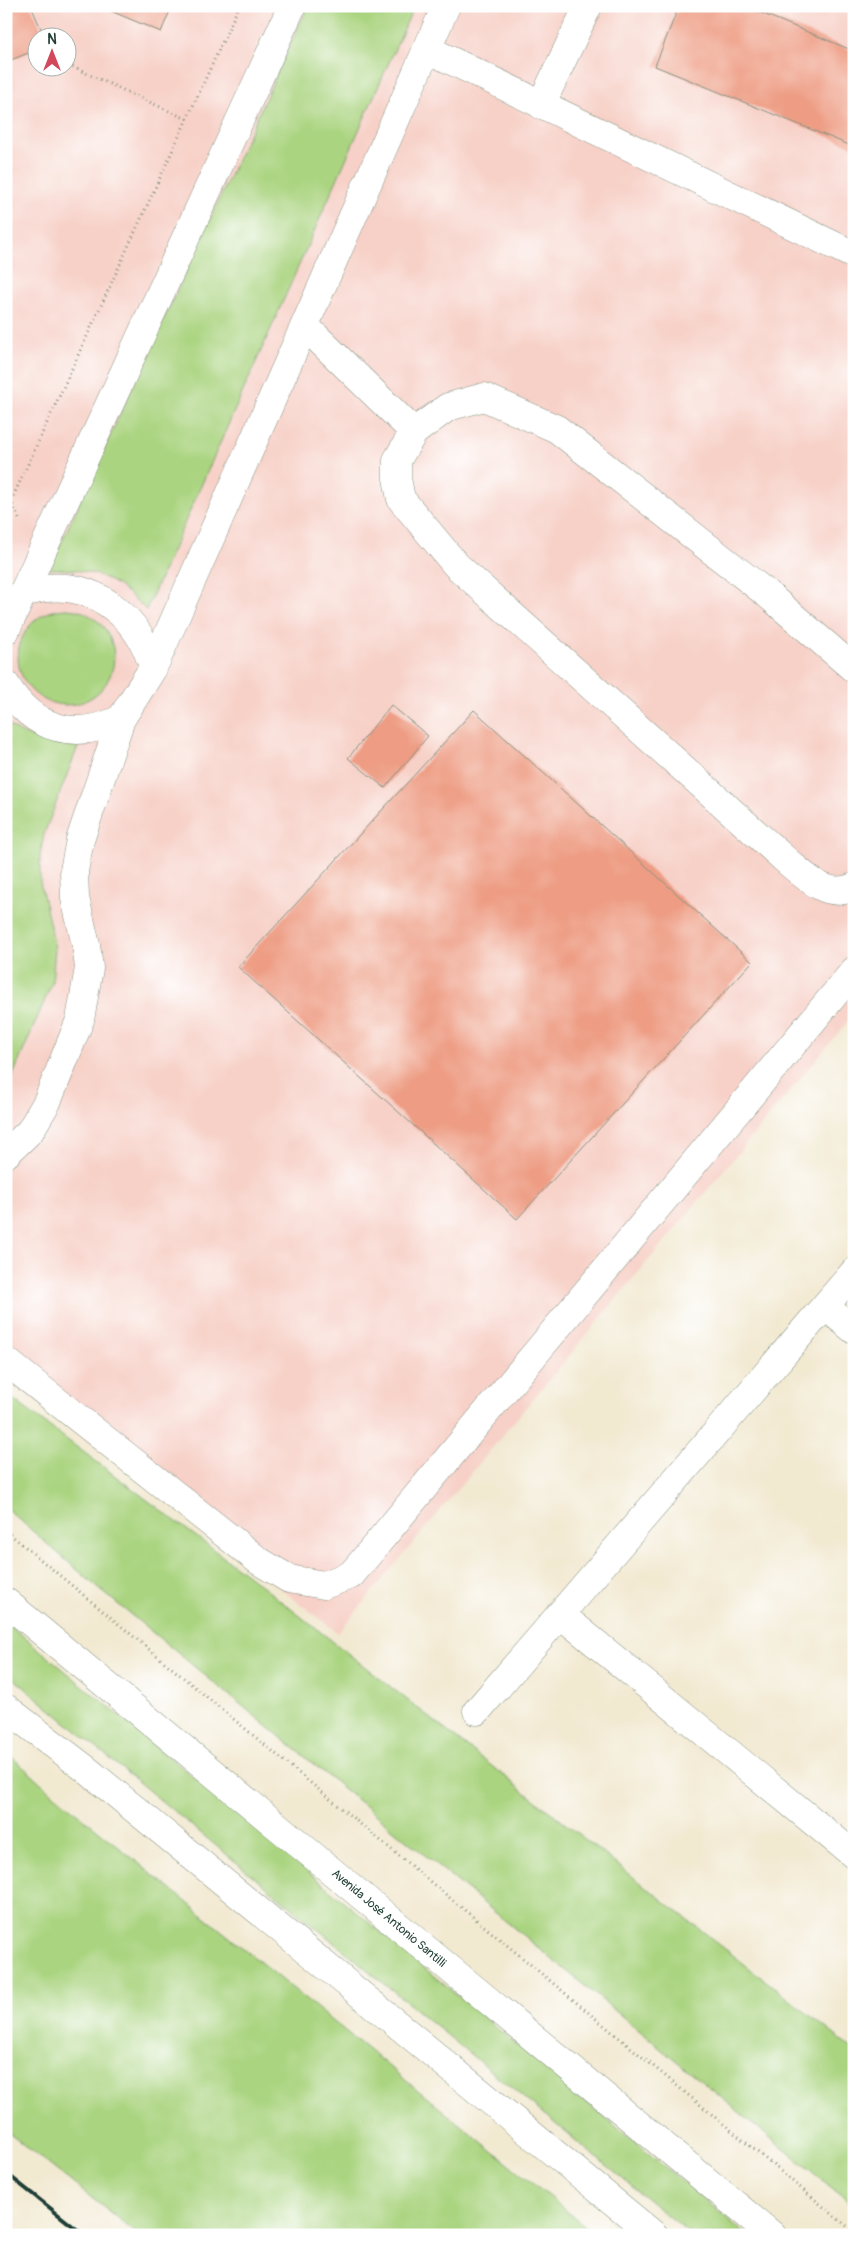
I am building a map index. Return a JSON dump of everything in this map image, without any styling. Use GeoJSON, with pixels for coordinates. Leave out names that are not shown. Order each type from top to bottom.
{"type":"FeatureCollection","features":[{"type":"Feature","properties":{"kind":"street"},"geometry":{"type":"LineString","coordinates":[[8,622],[24,593],[292,6]]}},
{"type":"Feature","properties":{"kind":"street"},"geometry":{"type":"LineString","coordinates":[[6,1154],[30,1132],[46,1102],[80,1020],[89,968],[86,945],[75,898],[74,871],[80,840],[121,719],[153,668],[446,6]]}},
{"type":"Feature","properties":{"kind":"street"},"geometry":{"type":"LineString","coordinates":[[541,105],[588,6]]}},
{"type":"Feature","properties":{"kind":"street"},"geometry":{"type":"LineString","coordinates":[[426,49],[854,255]]}},
{"type":"Feature","properties":{"kind":"street"},"geometry":{"type":"LineString","coordinates":[[305,326],[414,432]]}},
{"type":"Feature","properties":{"kind":"street"},"geometry":{"type":"LineString","coordinates":[[854,669],[766,593],[557,429],[484,397],[448,407],[414,432],[397,460],[397,478],[401,499],[456,565],[789,863],[821,888],[843,892],[854,887]]}},
{"type":"Feature","properties":{"kind":"street"},"geometry":{"type":"LineString","coordinates":[[24,593],[46,588],[60,588],[80,591],[103,599],[121,612],[137,629],[149,654],[153,668]]}},
{"type":"Feature","properties":{"kind":"street"},"geometry":{"type":"LineString","coordinates":[[6,685],[24,710],[38,720],[54,727],[89,730],[106,726],[121,719]]}},
{"type":"Feature","properties":{"kind":"street"},"geometry":{"type":"LineString","coordinates":[[6,1361],[259,1561],[289,1579],[324,1585],[351,1575],[854,971]]}},
{"type":"Feature","properties":{"kind":"street"},"geometry":{"type":"LineString","coordinates":[[477,1711],[854,1272]]}},
{"type":"Feature","properties":{"kind":"street"},"geometry":{"type":"LineString","coordinates":[[825,1306],[854,1330]]}},
{"type":"Feature","properties":{"kind":"street","name":"Avenida José Antonio Santilli"},"geometry":{"type":"LineString","coordinates":[[6,1602],[772,2235]]}},
{"type":"Feature","properties":{"kind":"street"},"geometry":{"type":"LineString","coordinates":[[560,1614],[854,1855]]}},
{"type":"Feature","properties":{"kind":"street"},"geometry":{"type":"LineString","coordinates":[[6,1708],[88,1770],[654,2235]]}},
{"type":"Feature","properties":{"kind":"path"},"geometry":{"type":"LineString","coordinates":[[22,528],[12,501],[189,120],[239,6]]}},
{"type":"Feature","properties":{"kind":"path"},"geometry":{"type":"LineString","coordinates":[[78,70],[189,120]]}},
{"type":"Feature","properties":{"kind":"path"},"geometry":{"type":"LineString","coordinates":[[6,1531],[854,2232]]}},
{"type":"Feature","properties":{"kind":"shaded area"},"geometry":{"type":"Polygon","coordinates":[[[6,6],[854,6],[854,1014],[338,1633],[6,1378],[6,6]]]}},
{"type":"Feature","properties":{"kind":"green space"},"geometry":{"type":"Polygon","coordinates":[[[308,6],[414,6],[146,610],[124,590],[103,577],[79,571],[49,569],[308,6]]]}},
{"type":"Feature","properties":{"kind":"green space"},"geometry":{"type":"Polygon","coordinates":[[[66,609],[84,613],[100,623],[110,639],[114,657],[110,675],[100,691],[84,701],[66,705],[48,701],[32,691],[22,675],[18,657],[22,639],[32,623],[48,613],[66,609]]]}},
{"type":"Feature","properties":{"kind":"green space"},"geometry":{"type":"Polygon","coordinates":[[[6,723],[24,734],[41,740],[79,744],[44,834],[40,856],[40,882],[55,948],[52,983],[6,1092],[6,723]]]}},
{"type":"Feature","properties":{"kind":"green space"},"geometry":{"type":"Polygon","coordinates":[[[6,1394],[258,1583],[854,2050],[854,2206],[97,1587],[6,1508],[6,1394]]]}},
{"type":"Feature","properties":{"kind":"green space"},"geometry":{"type":"Polygon","coordinates":[[[6,1622],[747,2235],[691,2235],[98,1749],[6,1672],[6,1622]]]}},
{"type":"Feature","properties":{"kind":"green space"},"geometry":{"type":"Polygon","coordinates":[[[6,1752],[56,1796],[596,2235],[139,2235],[6,2131],[6,1752]]]}},
{"type":"Feature","properties":{"kind":"building"},"geometry":{"type":"Polygon","coordinates":[[[6,6],[31,6],[41,28],[28,28],[28,53],[6,62],[6,6]]]}},
{"type":"Feature","properties":{"kind":"building"},"geometry":{"type":"Polygon","coordinates":[[[99,6],[172,6],[161,32],[99,6]]]}},
{"type":"Feature","properties":{"kind":"building"},"geometry":{"type":"Polygon","coordinates":[[[679,6],[744,6],[854,51],[854,147],[655,66],[679,6]]]}},
{"type":"Feature","properties":{"kind":"building"},"geometry":{"type":"Polygon","coordinates":[[[391,705],[428,736],[385,788],[348,758],[391,705]]]}},
{"type":"Feature","properties":{"kind":"building"},"geometry":{"type":"Polygon","coordinates":[[[474,710],[752,962],[517,1219],[238,967],[474,710]]]}},
{"type":"Feature","properties":{"kind":"railway"},"geometry":{"type":"LineString","coordinates":[[6,2173],[84,2235]]}}]}
